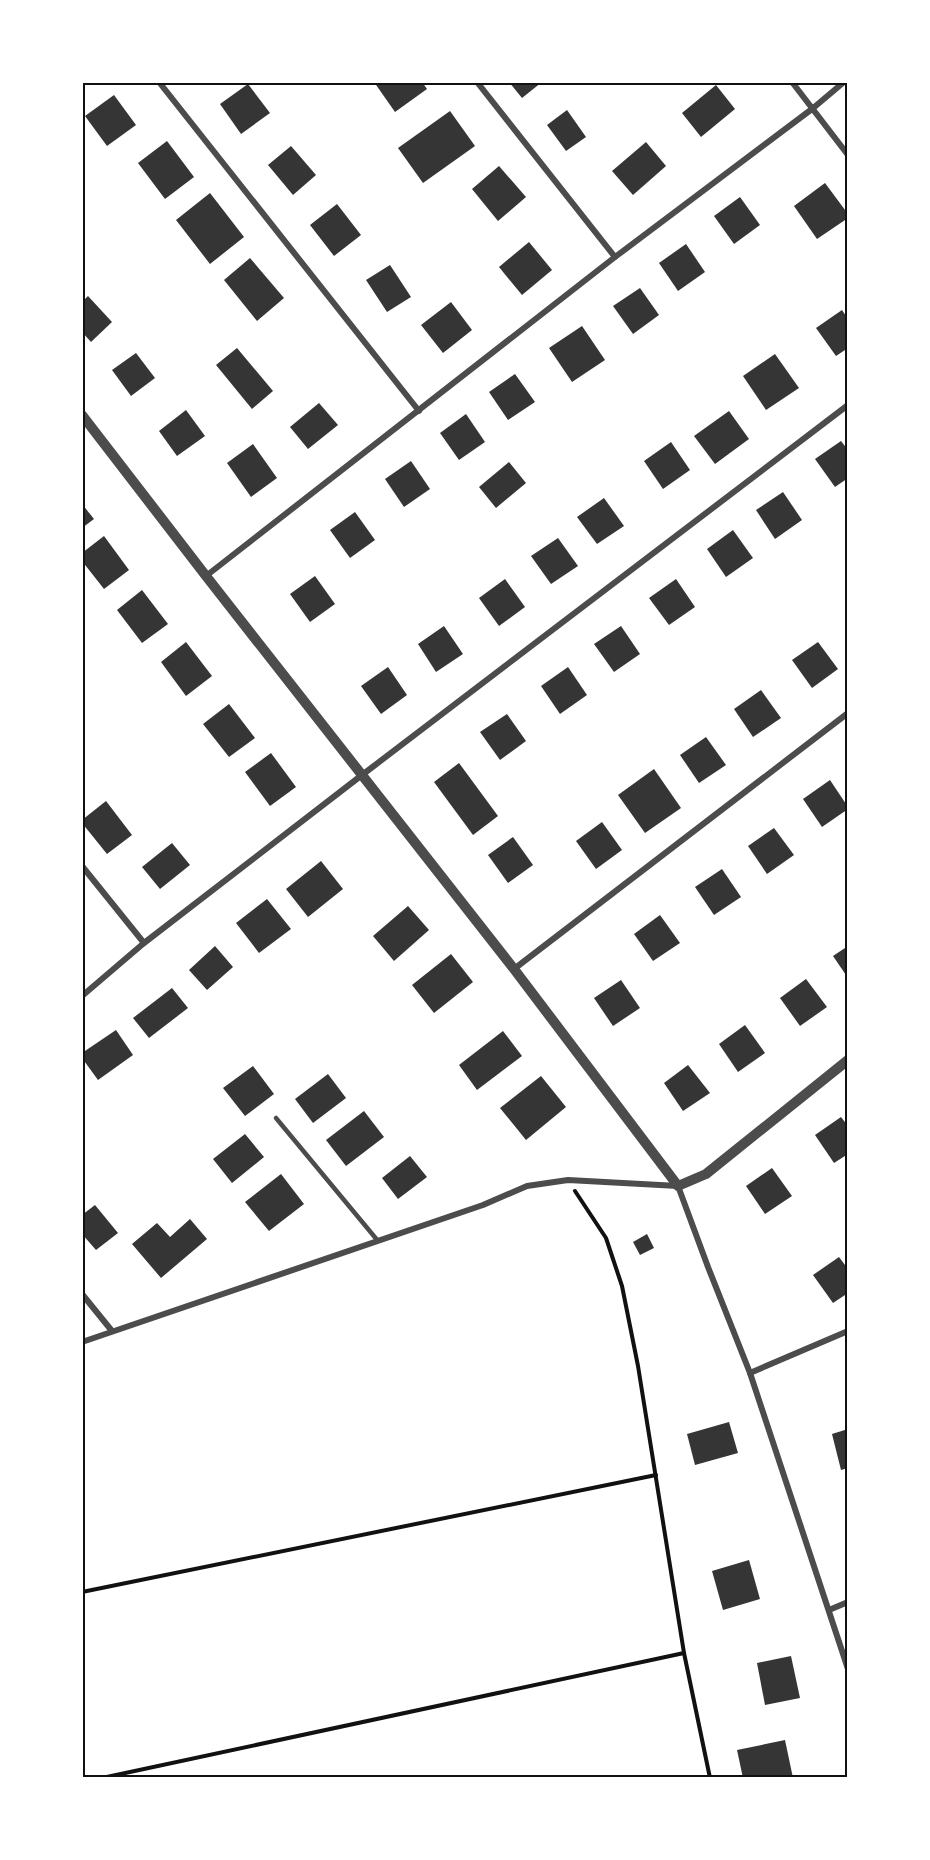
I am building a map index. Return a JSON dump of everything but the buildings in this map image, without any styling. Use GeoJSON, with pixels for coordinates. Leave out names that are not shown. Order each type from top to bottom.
{"type":"FeatureCollection","features":[{"type":"Feature","properties":{"kind":"street"},"geometry":{"type":"LineString","coordinates":[[159,82],[419,411]]}},
{"type":"Feature","properties":{"kind":"street"},"geometry":{"type":"LineString","coordinates":[[477,82],[615,257]]}},
{"type":"Feature","properties":{"kind":"street"},"geometry":{"type":"LineString","coordinates":[[792,82],[848,155]]}},
{"type":"Feature","properties":{"kind":"street"},"geometry":{"type":"LineString","coordinates":[[206,576],[615,257],[812,109],[844,82]]}},
{"type":"Feature","properties":{"kind":"street"},"geometry":{"type":"LineString","coordinates":[[82,996],[144,943],[848,405]]}},
{"type":"Feature","properties":{"kind":"street"},"geometry":{"type":"LineString","coordinates":[[82,415],[514,969],[678,1186],[750,1373],[848,1669]]}},
{"type":"Feature","properties":{"kind":"street"},"geometry":{"type":"LineString","coordinates":[[514,969],[848,713]]}},
{"type":"Feature","properties":{"kind":"street"},"geometry":{"type":"LineString","coordinates":[[82,866],[144,943]]}},
{"type":"Feature","properties":{"kind":"street"},"geometry":{"type":"LineString","coordinates":[[82,1342],[483,1205],[527,1186],[568,1180],[678,1186],[706,1174],[848,1060]]}},
{"type":"Feature","properties":{"kind":"street"},"geometry":{"type":"LineString","coordinates":[[82,1294],[112,1331]]}},
{"type":"Feature","properties":{"kind":"street"},"geometry":{"type":"LineString","coordinates":[[750,1373],[848,1331]]}},
{"type":"Feature","properties":{"kind":"street"},"geometry":{"type":"LineString","coordinates":[[829,1610],[848,1602]]}},
{"type":"Feature","properties":{"kind":"lane"},"geometry":{"type":"LineString","coordinates":[[276,1118],[378,1241]]}},
{"type":"Feature","properties":{"kind":"path"},"geometry":{"type":"LineString","coordinates":[[568,1180],[606,1238],[622,1286],[638,1366],[684,1653],[710,1778]]}},
{"type":"Feature","properties":{"kind":"path"},"geometry":{"type":"LineString","coordinates":[[82,1592],[656,1476]]}},
{"type":"Feature","properties":{"kind":"path"},"geometry":{"type":"LineString","coordinates":[[102,1778],[684,1653]]}}]}
